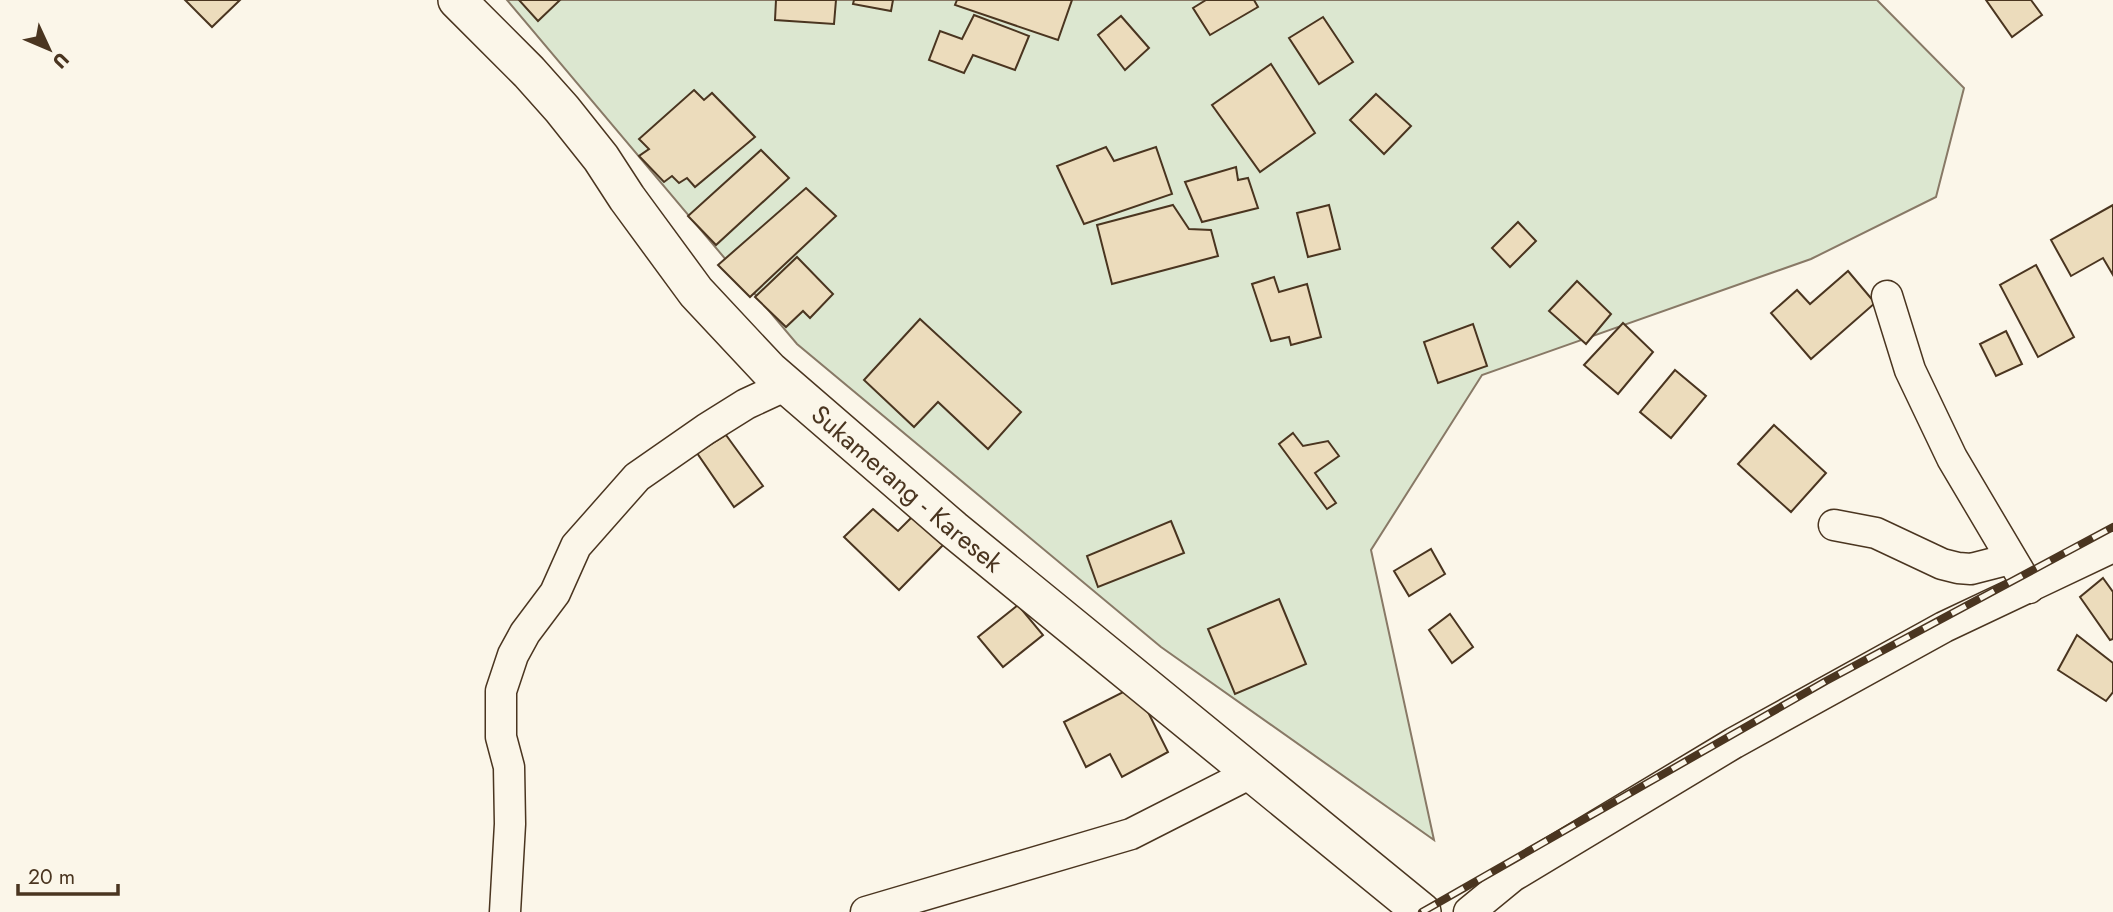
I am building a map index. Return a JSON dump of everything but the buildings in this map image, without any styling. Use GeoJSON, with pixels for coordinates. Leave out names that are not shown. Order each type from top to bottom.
{"type":"FeatureCollection","features":[{"type":"Feature","properties":{"kind":"street","name":"Sukamerang - Karesek"},"geometry":{"type":"LineString","coordinates":[[457,0],[530,72],[562,109],[601,158],[696,292],[748,349],[964,538],[1422,912]]}},
{"type":"Feature","properties":{"kind":"street"},"geometry":{"type":"LineString","coordinates":[[1887,296],[1910,370],[1952,458],[2029,589]]}},
{"type":"Feature","properties":{"kind":"street"},"geometry":{"type":"LineString","coordinates":[[505,912],[510,824],[509,767],[502,737],[501,691],[513,655],[555,593],[576,546],[637,477],[726,416],[788,385]]}},
{"type":"Feature","properties":{"kind":"street"},"geometry":{"type":"LineString","coordinates":[[1834,525],[1876,533],[1942,565],[1971,569],[2010,559]]}},
{"type":"Feature","properties":{"kind":"street"},"geometry":{"type":"LineString","coordinates":[[1469,912],[1513,876],[1734,743],[1944,627],[2113,547]]}},
{"type":"Feature","properties":{"kind":"street"},"geometry":{"type":"LineString","coordinates":[[866,912],[1131,834],[1253,772]]}},
{"type":"Feature","properties":{"kind":"green space"},"geometry":{"type":"Polygon","coordinates":[[[507,0],[1877,0],[1964,88],[1936,197],[1811,259],[1482,375],[1371,550],[1434,840],[1161,647],[797,344],[507,0]]]}},
{"type":"Feature","properties":{"kind":"railway"},"geometry":{"type":"LineString","coordinates":[[1422,912],[1826,681],[2113,527]]}}]}
